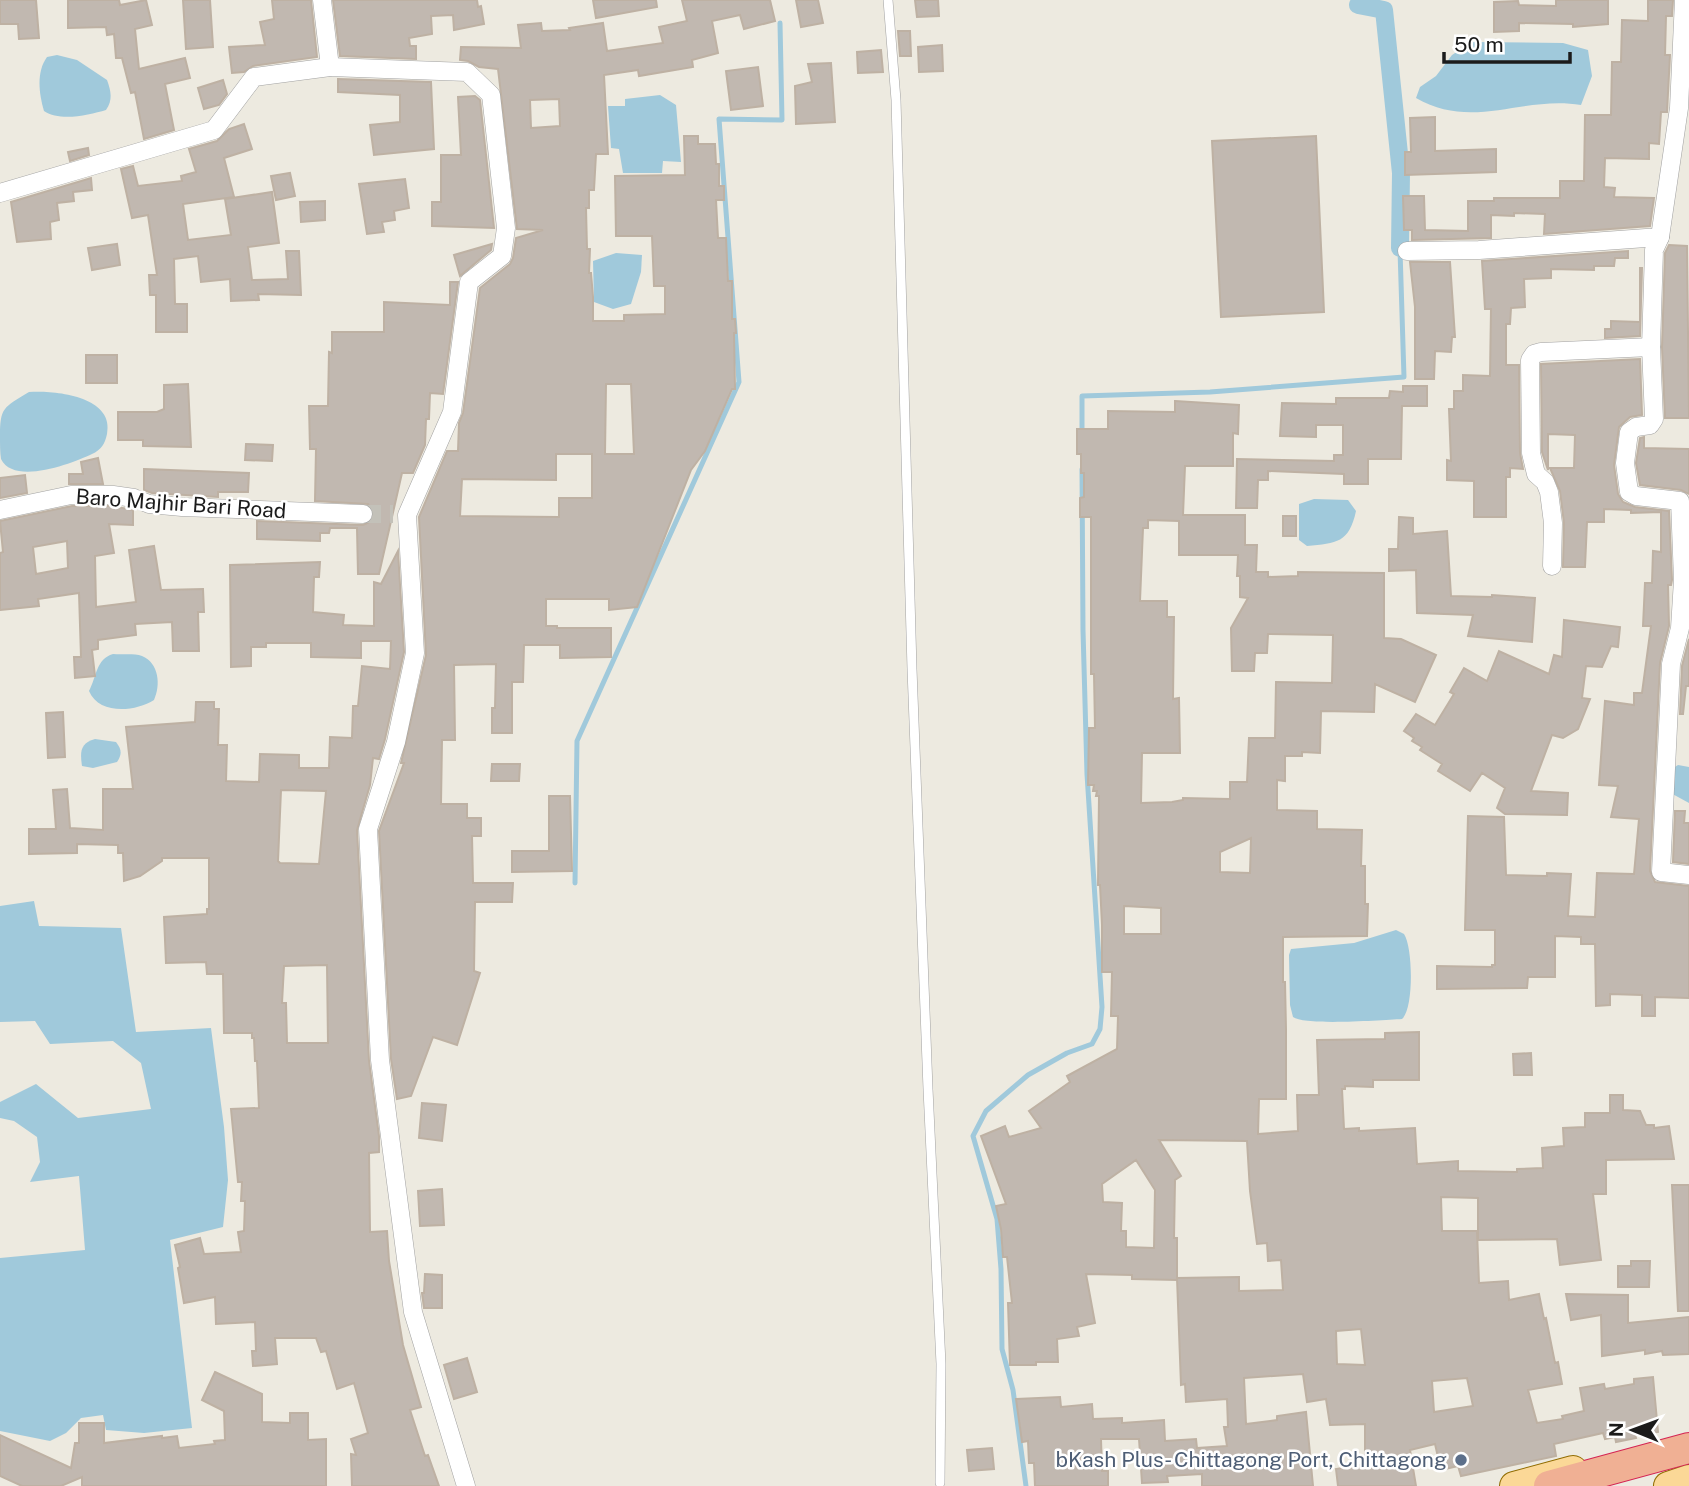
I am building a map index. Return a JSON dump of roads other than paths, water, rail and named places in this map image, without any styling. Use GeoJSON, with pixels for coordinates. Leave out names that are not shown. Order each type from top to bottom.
{"type":"FeatureCollection","features":[{"type":"Feature","properties":{"kind":"highway"},"geometry":{"type":"LineString","coordinates":[[1549,1486],[1689,1448]]}},
{"type":"Feature","properties":{"kind":"highway"},"geometry":{"type":"LineString","coordinates":[[1620,1486],[1689,1468]]}},
{"type":"Feature","properties":{"kind":"main road"},"geometry":{"type":"LineString","coordinates":[[1514,1486],[1689,1437]]}},
{"type":"Feature","properties":{"kind":"main road"},"geometry":{"type":"LineString","coordinates":[[1668,1486],[1689,1479]]}},
{"type":"Feature","properties":{"kind":"street"},"geometry":{"type":"LineString","coordinates":[[322,0],[330,66]]}},
{"type":"Feature","properties":{"kind":"street"},"geometry":{"type":"LineString","coordinates":[[1684,0],[1684,108],[1660,237],[1654,250],[1651,347],[1654,419],[1650,425],[1636,427],[1629,432],[1625,463],[1629,492],[1636,496],[1680,501],[1683,580],[1681,628],[1671,664],[1661,872],[1689,875]]}},
{"type":"Feature","properties":{"kind":"street"},"geometry":{"type":"LineString","coordinates":[[0,193],[214,130],[254,77],[330,66],[467,72],[491,95],[506,228],[502,256],[469,282],[452,412],[400,515],[415,653],[396,742],[368,829],[380,1060],[413,1312],[466,1486]]}},
{"type":"Feature","properties":{"kind":"street"},"geometry":{"type":"LineString","coordinates":[[1407,251],[1479,250],[1660,237]]}},
{"type":"Feature","properties":{"kind":"street"},"geometry":{"type":"LineString","coordinates":[[1552,566],[1553,523],[1549,492],[1545,482],[1536,474],[1531,453],[1530,360],[1534,354],[1541,352],[1651,347]]}},
{"type":"Feature","properties":{"kind":"street","name":"Baro Majhir Bari Road"},"geometry":{"type":"LineString","coordinates":[[0,510],[71,495],[113,495],[134,498],[149,504],[363,514]]}},
{"type":"Feature","properties":{"kind":"lane"},"geometry":{"type":"LineString","coordinates":[[888,0],[896,100],[912,669],[941,1364],[940,1483]]}},
{"type":"Feature","properties":{"kind":"water"},"geometry":{"type":"Polygon","coordinates":[[[1472,42],[1563,43],[1588,50],[1592,76],[1581,105],[1539,104],[1458,112],[1416,98],[1420,87],[1436,76],[1452,55],[1472,42]]]}},
{"type":"Feature","properties":{"kind":"water"},"geometry":{"type":"Polygon","coordinates":[[[57,55],[77,60],[107,80],[111,95],[106,110],[66,117],[44,111],[40,90],[41,69],[47,57],[57,55]]]}},
{"type":"Feature","properties":{"kind":"water"},"geometry":{"type":"Polygon","coordinates":[[[660,95],[676,105],[681,162],[663,161],[662,173],[623,173],[619,149],[611,148],[608,106],[625,106],[625,99],[660,95]]]}},
{"type":"Feature","properties":{"kind":"water"},"geometry":{"type":"Polygon","coordinates":[[[616,253],[642,255],[641,272],[631,304],[613,309],[594,302],[593,261],[616,253]]]}},
{"type":"Feature","properties":{"kind":"water"},"geometry":{"type":"Polygon","coordinates":[[[29,392],[67,394],[92,403],[102,411],[107,421],[107,434],[102,446],[83,458],[58,467],[30,472],[8,467],[1,459],[2,414],[8,405],[29,392]]]}},
{"type":"Feature","properties":{"kind":"water"},"geometry":{"type":"Polygon","coordinates":[[[1314,499],[1348,500],[1356,511],[1350,530],[1340,539],[1307,546],[1299,540],[1299,504],[1314,499]]]}},
{"type":"Feature","properties":{"kind":"water"},"geometry":{"type":"Polygon","coordinates":[[[139,655],[148,659],[155,669],[158,681],[154,700],[137,707],[118,709],[109,708],[94,699],[89,691],[98,669],[107,656],[139,655]]]}},
{"type":"Feature","properties":{"kind":"water"},"geometry":{"type":"Polygon","coordinates":[[[95,739],[116,742],[121,752],[117,762],[93,768],[82,766],[82,749],[86,743],[95,739]]]}},
{"type":"Feature","properties":{"kind":"water"},"geometry":{"type":"Polygon","coordinates":[[[1678,765],[1689,767],[1689,803],[1667,791],[1670,770],[1678,765]]]}},
{"type":"Feature","properties":{"kind":"water"},"geometry":{"type":"Polygon","coordinates":[[[34,901],[39,926],[121,928],[136,1032],[211,1028],[228,1180],[223,1227],[170,1240],[192,1428],[144,1433],[106,1430],[103,1415],[81,1418],[66,1433],[50,1441],[0,1431],[0,1258],[85,1250],[79,1176],[30,1182],[40,1162],[37,1137],[14,1121],[0,1118],[0,1102],[36,1084],[78,1118],[151,1109],[141,1063],[113,1041],[50,1044],[35,1021],[0,1022],[0,906],[34,901]]]}},
{"type":"Feature","properties":{"kind":"water"},"geometry":{"type":"Polygon","coordinates":[[[1396,930],[1404,934],[1407,941],[1410,964],[1409,1003],[1402,1019],[1327,1022],[1293,1017],[1290,1005],[1291,949],[1354,943],[1396,930]]]}},
{"type":"Feature","properties":{"kind":"waterway"},"geometry":{"type":"LineString","coordinates":[[1358,5],[1384,10],[1401,173],[1400,248]]}},
{"type":"Feature","properties":{"kind":"waterway"},"geometry":{"type":"LineString","coordinates":[[575,883],[577,741],[739,382],[719,119],[782,120],[780,23]]}},
{"type":"Feature","properties":{"kind":"waterway"},"geometry":{"type":"LineString","coordinates":[[1082,434],[1082,396],[1210,392],[1404,377],[1400,250]]}},
{"type":"Feature","properties":{"kind":"waterway"},"geometry":{"type":"LineString","coordinates":[[1026,1486],[1013,1390],[1002,1349],[997,1219],[973,1136],[986,1111],[1028,1075],[1067,1053],[1092,1044],[1100,1029],[1102,1007],[1087,774],[1082,469]]}},
{"type":"Feature","properties":{"kind":"tunnel"},"geometry":{"type":"LineString","coordinates":[[363,514],[393,514]]}},
{"type":"Feature","properties":{"kind":"place","name":"bKash Plus- Chittagong Port, Chittagong"},"geometry":{"type":"Point","coordinates":[1461,1460]}}]}
